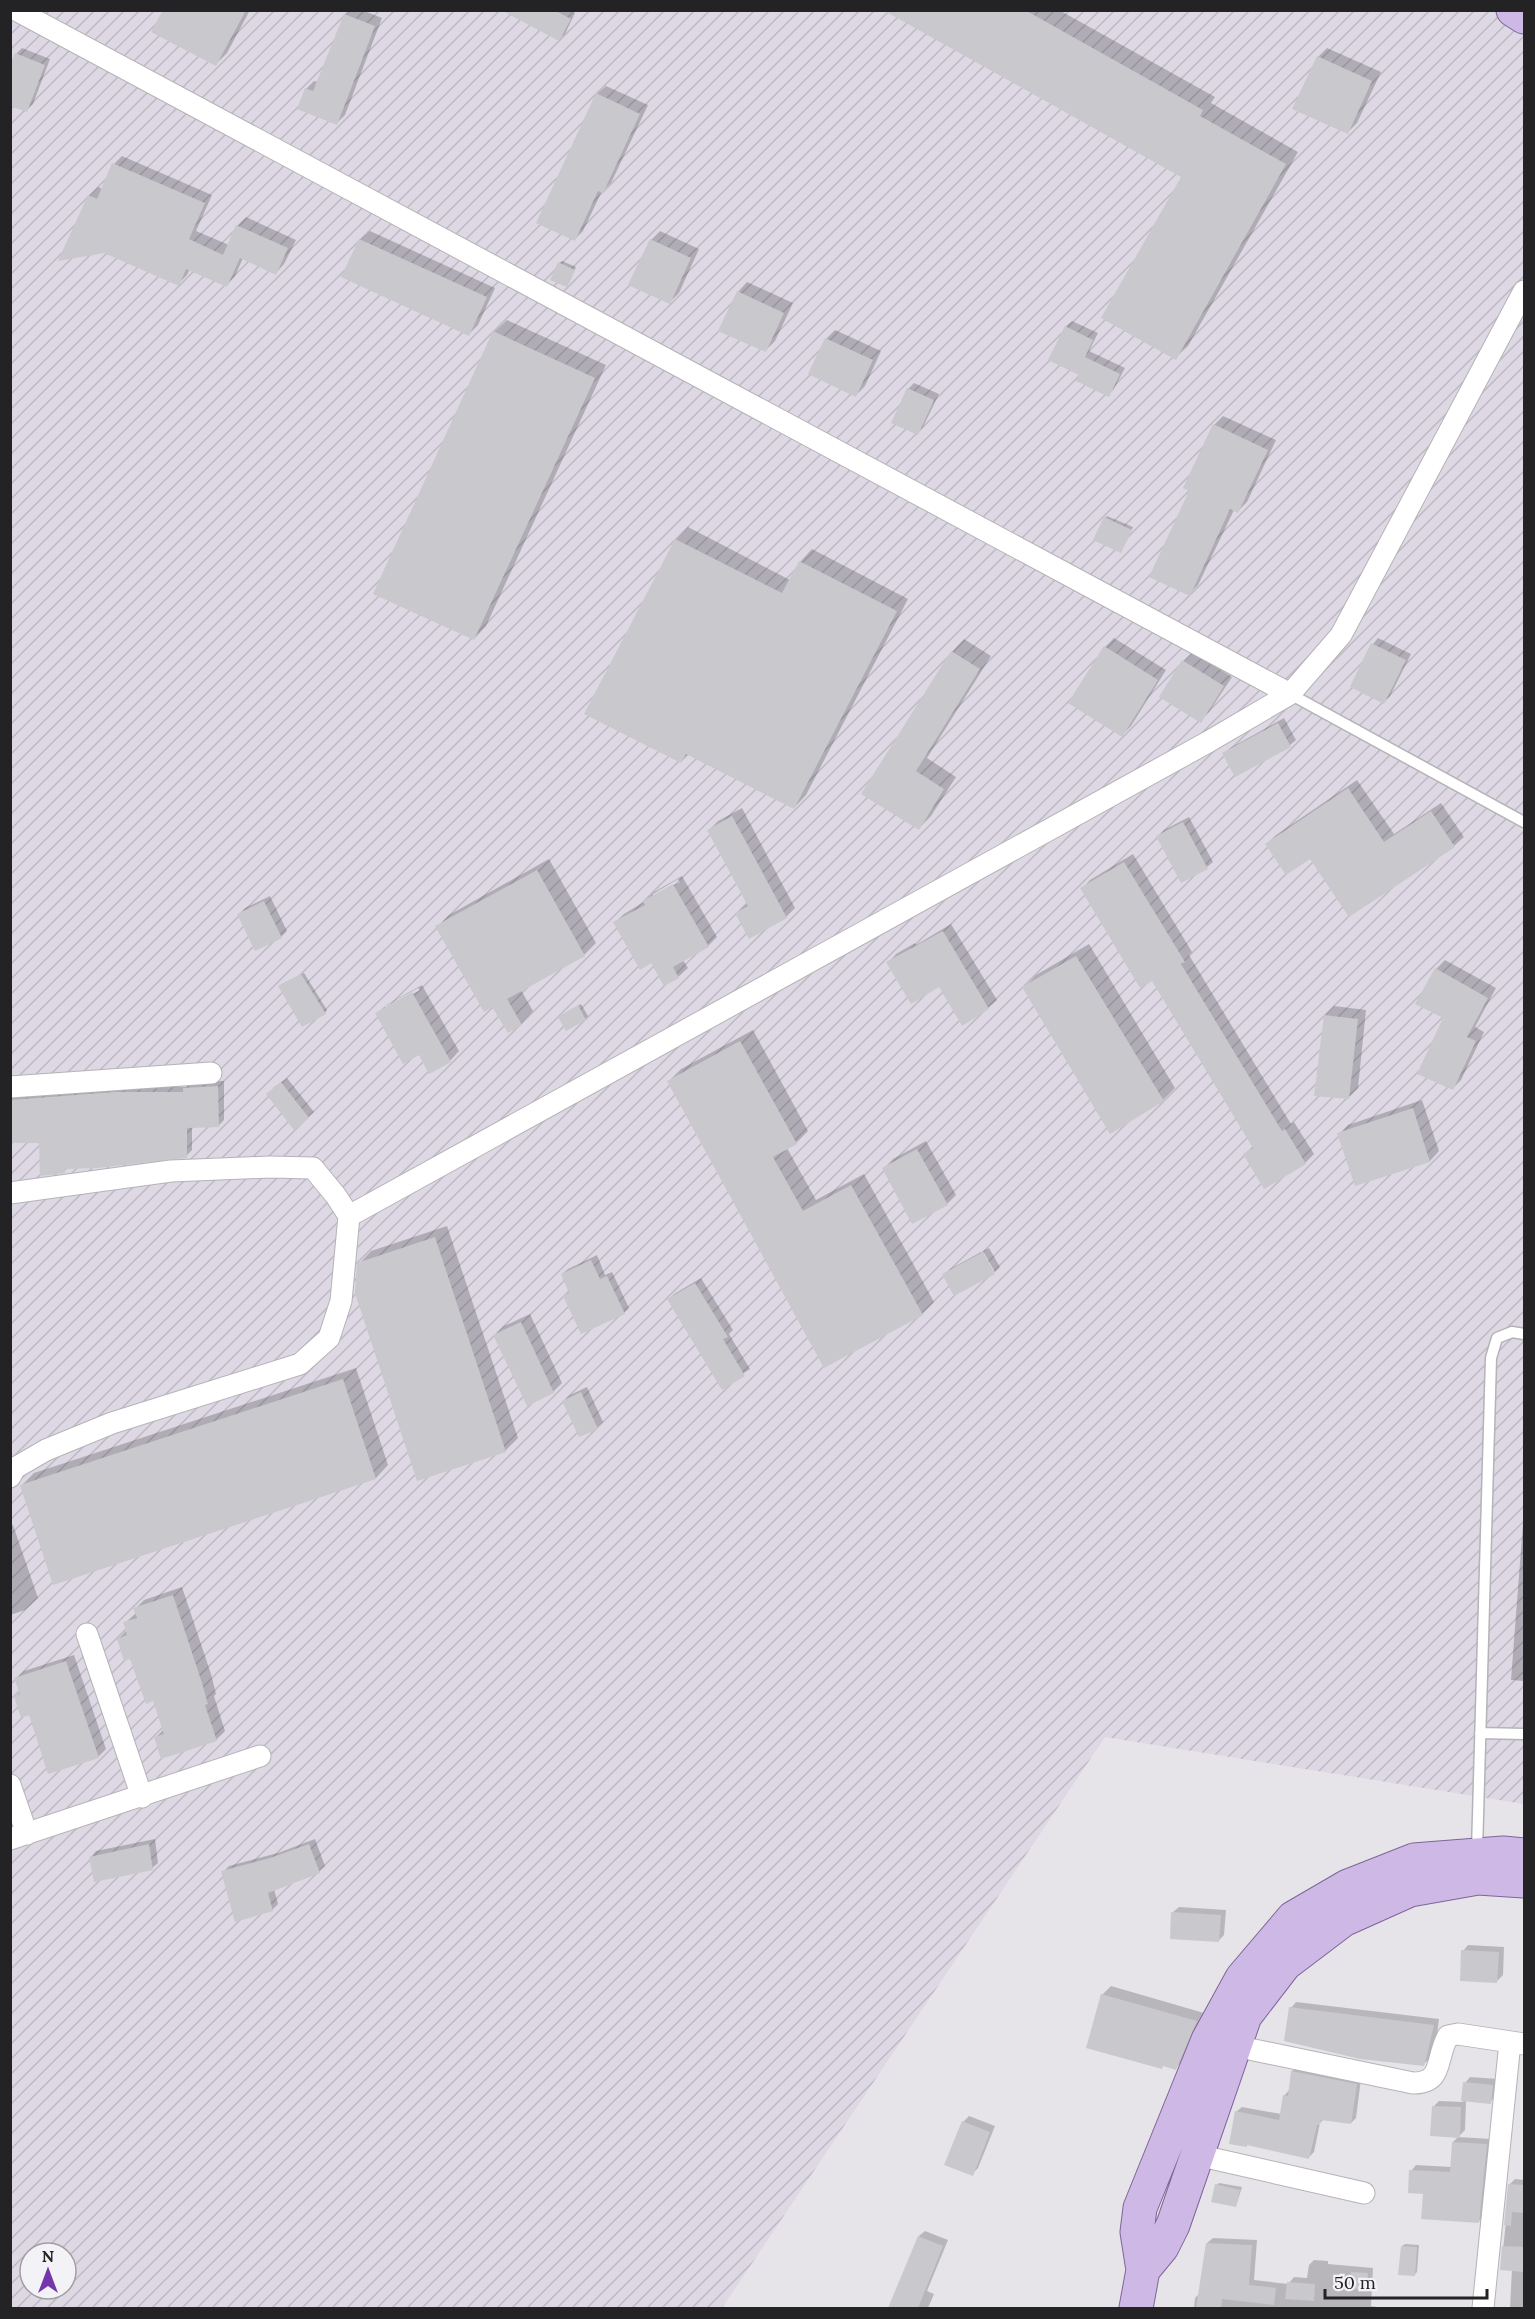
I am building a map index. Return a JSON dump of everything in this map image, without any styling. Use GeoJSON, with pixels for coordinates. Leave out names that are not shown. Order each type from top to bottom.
{"type":"FeatureCollection","features":[{"type":"Feature","properties":{"kind":"main road"},"geometry":{"type":"LineString","coordinates":[[1513,10],[1524,17]]}},
{"type":"Feature","properties":{"kind":"main road"},"geometry":{"type":"LineString","coordinates":[[1143,2270],[1162,2247],[1173,2225],[1245,2016],[1285,1964],[1343,1920],[1410,1890],[1477,1867],[1503,1853],[1524,1855]]}},
{"type":"Feature","properties":{"kind":"main road"},"geometry":{"type":"LineString","coordinates":[[1136,2308],[1143,2270],[1137,2232],[1140,2208],[1208,2040],[1242,1977],[1293,1918],[1348,1886],[1414,1860],[1477,1867],[1524,1881]]}},
{"type":"Feature","properties":{"kind":"street"},"geometry":{"type":"LineString","coordinates":[[16,10],[1290,694]]}},
{"type":"Feature","properties":{"kind":"street"},"geometry":{"type":"LineString","coordinates":[[349,1216],[1208,742],[1290,694],[1341,635],[1524,291]]}},
{"type":"Feature","properties":{"kind":"street"},"geometry":{"type":"LineString","coordinates":[[10,1087],[211,1073]]}},
{"type":"Feature","properties":{"kind":"street"},"geometry":{"type":"LineString","coordinates":[[10,1193],[171,1171],[270,1167],[313,1168],[349,1216],[341,1301],[329,1338],[300,1364],[112,1423],[46,1450],[15,1468],[10,1477]]}},
{"type":"Feature","properties":{"kind":"street"},"geometry":{"type":"LineString","coordinates":[[87,1634],[142,1797]]}},
{"type":"Feature","properties":{"kind":"street"},"geometry":{"type":"LineString","coordinates":[[10,1785],[19,1837],[260,1756]]}},
{"type":"Feature","properties":{"kind":"street"},"geometry":{"type":"LineString","coordinates":[[1235,2046],[1413,2083],[1426,2083],[1434,2077],[1443,2045],[1448,2036],[1458,2034],[1517,2043],[1483,2308]]}},
{"type":"Feature","properties":{"kind":"street"},"geometry":{"type":"LineString","coordinates":[[1197,2155],[1364,2193]]}},
{"type":"Feature","properties":{"kind":"lane"},"geometry":{"type":"LineString","coordinates":[[1290,694],[1524,822]]}},
{"type":"Feature","properties":{"kind":"lane"},"geometry":{"type":"LineString","coordinates":[[1477,1867],[1491,1358],[1497,1338],[1512,1332],[1524,1334]]}},
{"type":"Feature","properties":{"kind":"lane"},"geometry":{"type":"LineString","coordinates":[[1480,1733],[1524,1734]]}},
{"type":"Feature","properties":{"kind":"shaded area"},"geometry":{"type":"Polygon","coordinates":[[[11,11],[1524,11],[1524,1804],[1105,1737],[722,2308],[11,2308],[11,11]]]}},
{"type":"Feature","properties":{"kind":"building"},"geometry":{"type":"Polygon","coordinates":[[[163,10],[246,10],[216,66],[151,32],[163,10]]]}},
{"type":"Feature","properties":{"kind":"building"},"geometry":{"type":"Polygon","coordinates":[[[501,10],[554,10],[571,19],[559,41],[501,10]]]}},
{"type":"Feature","properties":{"kind":"building"},"geometry":{"type":"Polygon","coordinates":[[[883,10],[1025,10],[1203,110],[1200,116],[1286,164],[1176,360],[1101,318],[1181,177],[883,10]]]}},
{"type":"Feature","properties":{"kind":"building"},"geometry":{"type":"Polygon","coordinates":[[[344,14],[375,26],[337,125],[297,109],[305,88],[313,91],[344,14]]]}},
{"type":"Feature","properties":{"kind":"building"},"geometry":{"type":"Polygon","coordinates":[[[15,53],[45,65],[27,112],[10,106],[10,65],[15,53]]]}},
{"type":"Feature","properties":{"kind":"building"},"geometry":{"type":"Polygon","coordinates":[[[1317,56],[1372,81],[1348,134],[1292,109],[1317,56]]]}},
{"type":"Feature","properties":{"kind":"building"},"geometry":{"type":"Polygon","coordinates":[[[596,93],[640,114],[603,193],[598,191],[575,241],[536,223],[596,93]]]}},
{"type":"Feature","properties":{"kind":"building"},"geometry":{"type":"Polygon","coordinates":[[[112,163],[205,203],[189,239],[223,255],[236,225],[288,248],[276,275],[240,258],[227,287],[186,269],[179,286],[104,253],[58,261],[88,195],[97,199],[112,163]]]}},
{"type":"Feature","properties":{"kind":"building"},"geometry":{"type":"Polygon","coordinates":[[[359,239],[487,297],[469,336],[341,277],[359,239]]]}},
{"type":"Feature","properties":{"kind":"building"},"geometry":{"type":"Polygon","coordinates":[[[650,239],[691,258],[670,304],[628,285],[650,239]]]}},
{"type":"Feature","properties":{"kind":"building"},"geometry":{"type":"Polygon","coordinates":[[[558,262],[575,270],[567,287],[550,280],[558,262]]]}},
{"type":"Feature","properties":{"kind":"building"},"geometry":{"type":"Polygon","coordinates":[[[737,291],[784,313],[766,352],[718,331],[737,291]]]}},
{"type":"Feature","properties":{"kind":"building"},"geometry":{"type":"Polygon","coordinates":[[[1065,326],[1093,340],[1085,357],[1120,374],[1109,397],[1076,381],[1079,375],[1048,360],[1065,326]]]}},
{"type":"Feature","properties":{"kind":"building"},"geometry":{"type":"Polygon","coordinates":[[[493,331],[595,378],[474,640],[373,594],[493,331]]]}},
{"type":"Feature","properties":{"kind":"building"},"geometry":{"type":"Polygon","coordinates":[[[825,338],[873,360],[856,397],[808,374],[825,338]]]}},
{"type":"Feature","properties":{"kind":"building"},"geometry":{"type":"Polygon","coordinates":[[[907,388],[934,400],[918,435],[891,423],[907,388]]]}},
{"type":"Feature","properties":{"kind":"building"},"geometry":{"type":"Polygon","coordinates":[[[1213,424],[1268,450],[1238,513],[1230,509],[1190,596],[1149,577],[1189,491],[1183,488],[1213,424]]]}},
{"type":"Feature","properties":{"kind":"building"},"geometry":{"type":"Polygon","coordinates":[[[1104,517],[1132,530],[1121,553],[1093,540],[1104,517]]]}},
{"type":"Feature","properties":{"kind":"building"},"geometry":{"type":"Polygon","coordinates":[[[675,539],[782,593],[799,561],[897,611],[794,809],[686,754],[681,763],[584,714],[675,539]]]}},
{"type":"Feature","properties":{"kind":"building"},"geometry":{"type":"Polygon","coordinates":[[[1371,643],[1406,660],[1384,704],[1350,687],[1371,643]]]}},
{"type":"Feature","properties":{"kind":"building"},"geometry":{"type":"Polygon","coordinates":[[[1104,646],[1158,680],[1122,737],[1068,703],[1104,646]]]}},
{"type":"Feature","properties":{"kind":"building"},"geometry":{"type":"Polygon","coordinates":[[[951,651],[980,669],[916,771],[944,789],[919,830],[861,794],[951,651]]]}},
{"type":"Feature","properties":{"kind":"building"},"geometry":{"type":"Polygon","coordinates":[[[1182,660],[1224,686],[1201,723],[1159,697],[1182,660]]]}},
{"type":"Feature","properties":{"kind":"building"},"geometry":{"type":"Polygon","coordinates":[[[1278,723],[1291,747],[1235,777],[1222,753],[1278,723]]]}},
{"type":"Feature","properties":{"kind":"building"},"geometry":{"type":"Polygon","coordinates":[[[1348,788],[1384,842],[1431,811],[1455,847],[1349,917],[1310,859],[1286,875],[1265,844],[1348,788]]]}},
{"type":"Feature","properties":{"kind":"building"},"geometry":{"type":"Polygon","coordinates":[[[732,816],[787,918],[749,939],[735,913],[748,906],[707,830],[732,816]]]}},
{"type":"Feature","properties":{"kind":"building"},"geometry":{"type":"Polygon","coordinates":[[[1183,822],[1208,869],[1181,883],[1156,836],[1183,822]]]}},
{"type":"Feature","properties":{"kind":"building"},"geometry":{"type":"Polygon","coordinates":[[[1124,862],[1185,962],[1181,964],[1282,1131],[1285,1129],[1306,1164],[1264,1189],[1243,1154],[1253,1148],[1152,981],[1140,988],[1080,888],[1124,862]]]}},
{"type":"Feature","properties":{"kind":"building"},"geometry":{"type":"Polygon","coordinates":[[[537,870],[585,956],[507,999],[522,1025],[508,1033],[492,1007],[484,1012],[435,926],[537,870]]]}},
{"type":"Feature","properties":{"kind":"building"},"geometry":{"type":"Polygon","coordinates":[[[673,884],[709,947],[673,967],[679,978],[664,986],[651,963],[640,970],[613,922],[645,905],[643,901],[673,884]]]}},
{"type":"Feature","properties":{"kind":"building"},"geometry":{"type":"Polygon","coordinates":[[[264,901],[282,938],[255,951],[237,914],[264,901]]]}},
{"type":"Feature","properties":{"kind":"building"},"geometry":{"type":"Polygon","coordinates":[[[943,931],[989,1009],[962,1026],[939,987],[911,1004],[886,962],[943,931]]]}},
{"type":"Feature","properties":{"kind":"building"},"geometry":{"type":"Polygon","coordinates":[[[1076,956],[1164,1101],[1110,1134],[1022,987],[1076,956]]]}},
{"type":"Feature","properties":{"kind":"building"},"geometry":{"type":"Polygon","coordinates":[[[1435,968],[1488,998],[1467,1037],[1476,1041],[1453,1090],[1417,1074],[1443,1018],[1415,1004],[1435,968]]]}},
{"type":"Feature","properties":{"kind":"building"},"geometry":{"type":"Polygon","coordinates":[[[301,974],[326,1014],[302,1027],[278,986],[301,974]]]}},
{"type":"Feature","properties":{"kind":"building"},"geometry":{"type":"Polygon","coordinates":[[[412,992],[451,1062],[429,1074],[419,1055],[403,1064],[375,1013],[412,992]]]}},
{"type":"Feature","properties":{"kind":"building"},"geometry":{"type":"Polygon","coordinates":[[[578,1005],[586,1020],[566,1031],[558,1017],[578,1005]]]}},
{"type":"Feature","properties":{"kind":"building"},"geometry":{"type":"Polygon","coordinates":[[[1324,1015],[1358,1019],[1349,1099],[1314,1096],[1324,1015]]]}},
{"type":"Feature","properties":{"kind":"building"},"geometry":{"type":"Polygon","coordinates":[[[740,1041],[797,1144],[773,1157],[803,1211],[851,1185],[923,1315],[824,1368],[667,1081],[740,1041]]]}},
{"type":"Feature","properties":{"kind":"building"},"geometry":{"type":"Polygon","coordinates":[[[281,1082],[309,1118],[294,1130],[266,1094],[281,1082]]]}},
{"type":"Feature","properties":{"kind":"building"},"geometry":{"type":"Polygon","coordinates":[[[218,1086],[219,1127],[187,1128],[187,1158],[97,1168],[65,1169],[65,1173],[40,1176],[39,1143],[10,1143],[10,1100],[115,1092],[183,1092],[183,1088],[218,1086]]]}},
{"type":"Feature","properties":{"kind":"building"},"geometry":{"type":"Polygon","coordinates":[[[1413,1108],[1430,1162],[1355,1186],[1337,1133],[1413,1108]]]}},
{"type":"Feature","properties":{"kind":"building"},"geometry":{"type":"Polygon","coordinates":[[[917,1149],[948,1205],[912,1224],[882,1168],[917,1149]]]}},
{"type":"Feature","properties":{"kind":"building"},"geometry":{"type":"Polygon","coordinates":[[[435,1237],[506,1452],[417,1481],[355,1293],[357,1263],[435,1237]]]}},
{"type":"Feature","properties":{"kind":"building"},"geometry":{"type":"Polygon","coordinates":[[[983,1252],[995,1274],[954,1296],[942,1274],[983,1252]]]}},
{"type":"Feature","properties":{"kind":"building"},"geometry":{"type":"Polygon","coordinates":[[[591,1260],[600,1279],[607,1276],[625,1314],[581,1334],[563,1296],[569,1293],[561,1274],[591,1260]]]}},
{"type":"Feature","properties":{"kind":"building"},"geometry":{"type":"Polygon","coordinates":[[[695,1283],[728,1337],[723,1339],[745,1376],[722,1390],[667,1299],[695,1283]]]}},
{"type":"Feature","properties":{"kind":"building"},"geometry":{"type":"Polygon","coordinates":[[[521,1322],[554,1393],[527,1406],[493,1335],[521,1322]]]}},
{"type":"Feature","properties":{"kind":"building"},"geometry":{"type":"Polygon","coordinates":[[[343,1379],[376,1479],[53,1585],[20,1485],[343,1379]]]}},
{"type":"Feature","properties":{"kind":"building"},"geometry":{"type":"Polygon","coordinates":[[[581,1392],[598,1429],[579,1437],[562,1401],[581,1392]]]}},
{"type":"Feature","properties":{"kind":"building"},"geometry":{"type":"Polygon","coordinates":[[[173,1595],[202,1683],[208,1704],[205,1705],[217,1741],[161,1759],[154,1737],[164,1734],[153,1701],[146,1704],[130,1659],[124,1661],[117,1639],[127,1635],[123,1622],[137,1618],[133,1608],[173,1595]]]}},
{"type":"Feature","properties":{"kind":"building"},"geometry":{"type":"Polygon","coordinates":[[[66,1661],[99,1758],[48,1774],[29,1715],[21,1718],[14,1696],[20,1694],[14,1678],[66,1661]]]}},
{"type":"Feature","properties":{"kind":"building"},"geometry":{"type":"Polygon","coordinates":[[[149,1844],[153,1870],[94,1882],[89,1857],[149,1844]]]}},
{"type":"Feature","properties":{"kind":"building"},"geometry":{"type":"Polygon","coordinates":[[[309,1844],[320,1873],[268,1893],[273,1911],[235,1922],[221,1871],[270,1858],[309,1844]]]}},
{"type":"Feature","properties":{"kind":"building"},"geometry":{"type":"Polygon","coordinates":[[[1171,1912],[1221,1915],[1219,1942],[1170,1939],[1171,1912]]]}},
{"type":"Feature","properties":{"kind":"building"},"geometry":{"type":"Polygon","coordinates":[[[1461,1950],[1499,1952],[1497,1983],[1460,1981],[1461,1950]]]}},
{"type":"Feature","properties":{"kind":"building"},"geometry":{"type":"Polygon","coordinates":[[[1101,1994],[1197,2021],[1176,2070],[1163,2066],[1162,2069],[1086,2048],[1101,1994]]]}},
{"type":"Feature","properties":{"kind":"building"},"geometry":{"type":"Polygon","coordinates":[[[1289,2007],[1434,2025],[1424,2066],[1360,2059],[1284,2041],[1289,2007]]]}},
{"type":"Feature","properties":{"kind":"building"},"geometry":{"type":"Polygon","coordinates":[[[1291,2071],[1357,2084],[1351,2124],[1321,2120],[1320,2125],[1317,2125],[1309,2159],[1247,2145],[1247,2147],[1229,2144],[1235,2111],[1279,2120],[1283,2095],[1288,2096],[1291,2071]]]}},
{"type":"Feature","properties":{"kind":"building"},"geometry":{"type":"Polygon","coordinates":[[[1463,2082],[1493,2085],[1491,2104],[1461,2101],[1463,2082]]]}},
{"type":"Feature","properties":{"kind":"building"},"geometry":{"type":"Polygon","coordinates":[[[1432,2106],[1461,2107],[1460,2138],[1430,2136],[1432,2106]]]}},
{"type":"Feature","properties":{"kind":"building"},"geometry":{"type":"Polygon","coordinates":[[[962,2121],[990,2132],[973,2176],[944,2165],[962,2121]]]}},
{"type":"Feature","properties":{"kind":"building"},"geometry":{"type":"Polygon","coordinates":[[[1452,2142],[1487,2144],[1479,2223],[1421,2219],[1423,2194],[1408,2193],[1409,2170],[1450,2172],[1452,2142]]]}},
{"type":"Feature","properties":{"kind":"building"},"geometry":{"type":"Polygon","coordinates":[[[1215,2184],[1240,2190],[1236,2207],[1211,2202],[1215,2184]]]}},
{"type":"Feature","properties":{"kind":"building"},"geometry":{"type":"Polygon","coordinates":[[[1508,2184],[1524,2185],[1524,2213],[1512,2212],[1511,2226],[1504,2225],[1508,2184]]]}},
{"type":"Feature","properties":{"kind":"building"},"geometry":{"type":"Polygon","coordinates":[[[918,2236],[943,2246],[918,2308],[888,2308],[918,2236]]]}},
{"type":"Feature","properties":{"kind":"building"},"geometry":{"type":"Polygon","coordinates":[[[1206,2243],[1252,2245],[1249,2285],[1276,2288],[1274,2305],[1222,2299],[1221,2308],[1196,2308],[1206,2243]]]}},
{"type":"Feature","properties":{"kind":"building"},"geometry":{"type":"Polygon","coordinates":[[[1401,2246],[1417,2247],[1415,2276],[1398,2275],[1401,2246]]]}},
{"type":"Feature","properties":{"kind":"building"},"geometry":{"type":"Polygon","coordinates":[[[1502,2246],[1524,2247],[1524,2272],[1500,2270],[1502,2246]]]}},
{"type":"Feature","properties":{"kind":"building"},"geometry":{"type":"Polygon","coordinates":[[[1351,2272],[1368,2273],[1367,2290],[1350,2288],[1351,2272]]]}},
{"type":"Feature","properties":{"kind":"building"},"geometry":{"type":"Polygon","coordinates":[[[1287,2282],[1315,2284],[1314,2301],[1285,2299],[1287,2282]]]}}]}
